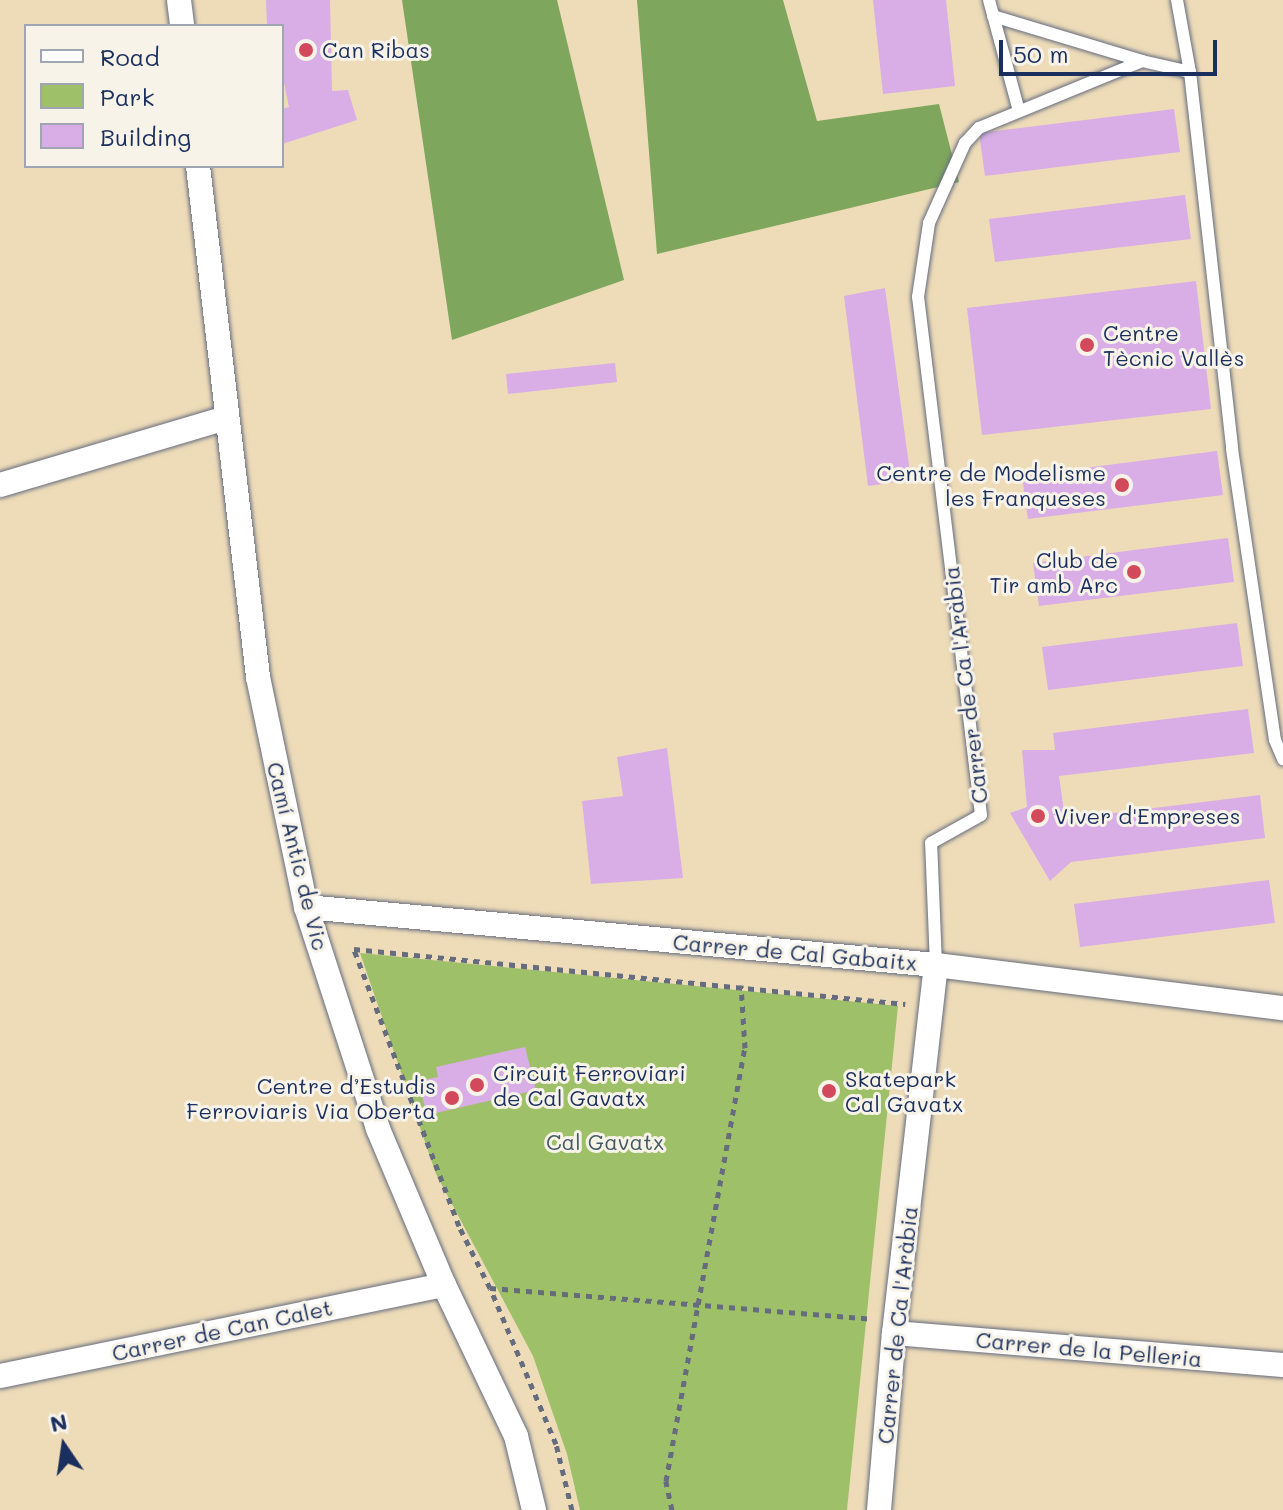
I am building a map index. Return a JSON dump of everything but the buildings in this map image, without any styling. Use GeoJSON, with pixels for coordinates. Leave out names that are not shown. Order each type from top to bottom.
{"type":"FeatureCollection","features":[{"type":"Feature","properties":{"kind":"street"},"geometry":{"type":"LineString","coordinates":[[179,0],[182,24]]}},
{"type":"Feature","properties":{"kind":"street","name":"Camí Antic de Vic"},"geometry":{"type":"LineString","coordinates":[[198,168],[258,677],[306,907],[378,1129],[444,1285],[516,1436],[534,1510]]}},
{"type":"Feature","properties":{"kind":"street"},"geometry":{"type":"LineString","coordinates":[[0,485],[226,418]]}},
{"type":"Feature","properties":{"kind":"street","name":"Carrer de Cal Gabaitx"},"geometry":{"type":"LineString","coordinates":[[306,907],[936,965],[1283,1008]]}},
{"type":"Feature","properties":{"kind":"street","name":"Carrer de Ca l'Aràbia"},"geometry":{"type":"LineString","coordinates":[[879,1510],[883,1334],[936,965]]}},
{"type":"Feature","properties":{"kind":"street","name":"Carrer de Can Calet"},"geometry":{"type":"LineString","coordinates":[[0,1376],[444,1285]]}},
{"type":"Feature","properties":{"kind":"street","name":"Carrer de la Pelleria"},"geometry":{"type":"LineString","coordinates":[[883,1334],[1283,1365]]}},
{"type":"Feature","properties":{"kind":"lane"},"geometry":{"type":"LineString","coordinates":[[989,0],[1019,111]]}},
{"type":"Feature","properties":{"kind":"lane"},"geometry":{"type":"LineString","coordinates":[[1177,0],[1190,72],[1232,449],[1275,740],[1283,759]]}},
{"type":"Feature","properties":{"kind":"lane"},"geometry":{"type":"LineString","coordinates":[[993,16],[1142,61],[1190,72]]}},
{"type":"Feature","properties":{"kind":"lane","name":"Carrer de Ca l'Aràbia"},"geometry":{"type":"LineString","coordinates":[[936,965],[931,843],[981,815],[918,297],[929,223],[965,143],[979,128],[1142,61]]}},
{"type":"Feature","properties":{"kind":"path"},"geometry":{"type":"LineString","coordinates":[[572,1510],[556,1444],[490,1288],[459,1226],[354,949],[905,1001],[904,1017]]}},
{"type":"Feature","properties":{"kind":"path"},"geometry":{"type":"LineString","coordinates":[[672,1510],[666,1481],[745,1048],[741,985]]}},
{"type":"Feature","properties":{"kind":"path"},"geometry":{"type":"LineString","coordinates":[[490,1288],[874,1319]]}},
{"type":"Feature","properties":{"kind":"path"},"geometry":{"type":"LineString","coordinates":[[875,1303],[874,1319],[883,1334]]}},
{"type":"Feature","properties":{"kind":"green space"},"geometry":{"type":"Polygon","coordinates":[[[402,0],[557,0],[624,280],[452,340],[402,0]]]}},
{"type":"Feature","properties":{"kind":"green space"},"geometry":{"type":"Polygon","coordinates":[[[637,0],[783,0],[817,121],[939,104],[959,182],[657,254],[637,0]]]}},
{"type":"Feature","properties":{"kind":"green space","name":"Cal Gavatx"},"geometry":{"type":"Polygon","coordinates":[[[360,953],[898,1006],[847,1510],[580,1510],[567,1454],[533,1356],[436,1174],[360,953]]]}},
{"type":"Feature","properties":{"kind":"place","name":"Can Ribas"},"geometry":{"type":"Point","coordinates":[306,50]}},
{"type":"Feature","properties":{"kind":"place","name":"Centre Tècnic Vallès"},"geometry":{"type":"Point","coordinates":[1087,345]}},
{"type":"Feature","properties":{"kind":"place","name":"Centre de Modelisme les Franqueses"},"geometry":{"type":"Point","coordinates":[1122,485]}},
{"type":"Feature","properties":{"kind":"place","name":"Club de Tir amb Arc"},"geometry":{"type":"Point","coordinates":[1134,572]}},
{"type":"Feature","properties":{"kind":"place","name":"Viver d'Empreses"},"geometry":{"type":"Point","coordinates":[1038,816]}},
{"type":"Feature","properties":{"kind":"place","name":"Circuit Ferroviari de Cal Gavatx"},"geometry":{"type":"Point","coordinates":[477,1085]}},
{"type":"Feature","properties":{"kind":"place","name":"Skatepark Cal Gavatx"},"geometry":{"type":"Point","coordinates":[829,1091]}},
{"type":"Feature","properties":{"kind":"place","name":"Centre d’Estudis Ferroviaris Via Oberta"},"geometry":{"type":"Point","coordinates":[452,1098]}}]}
